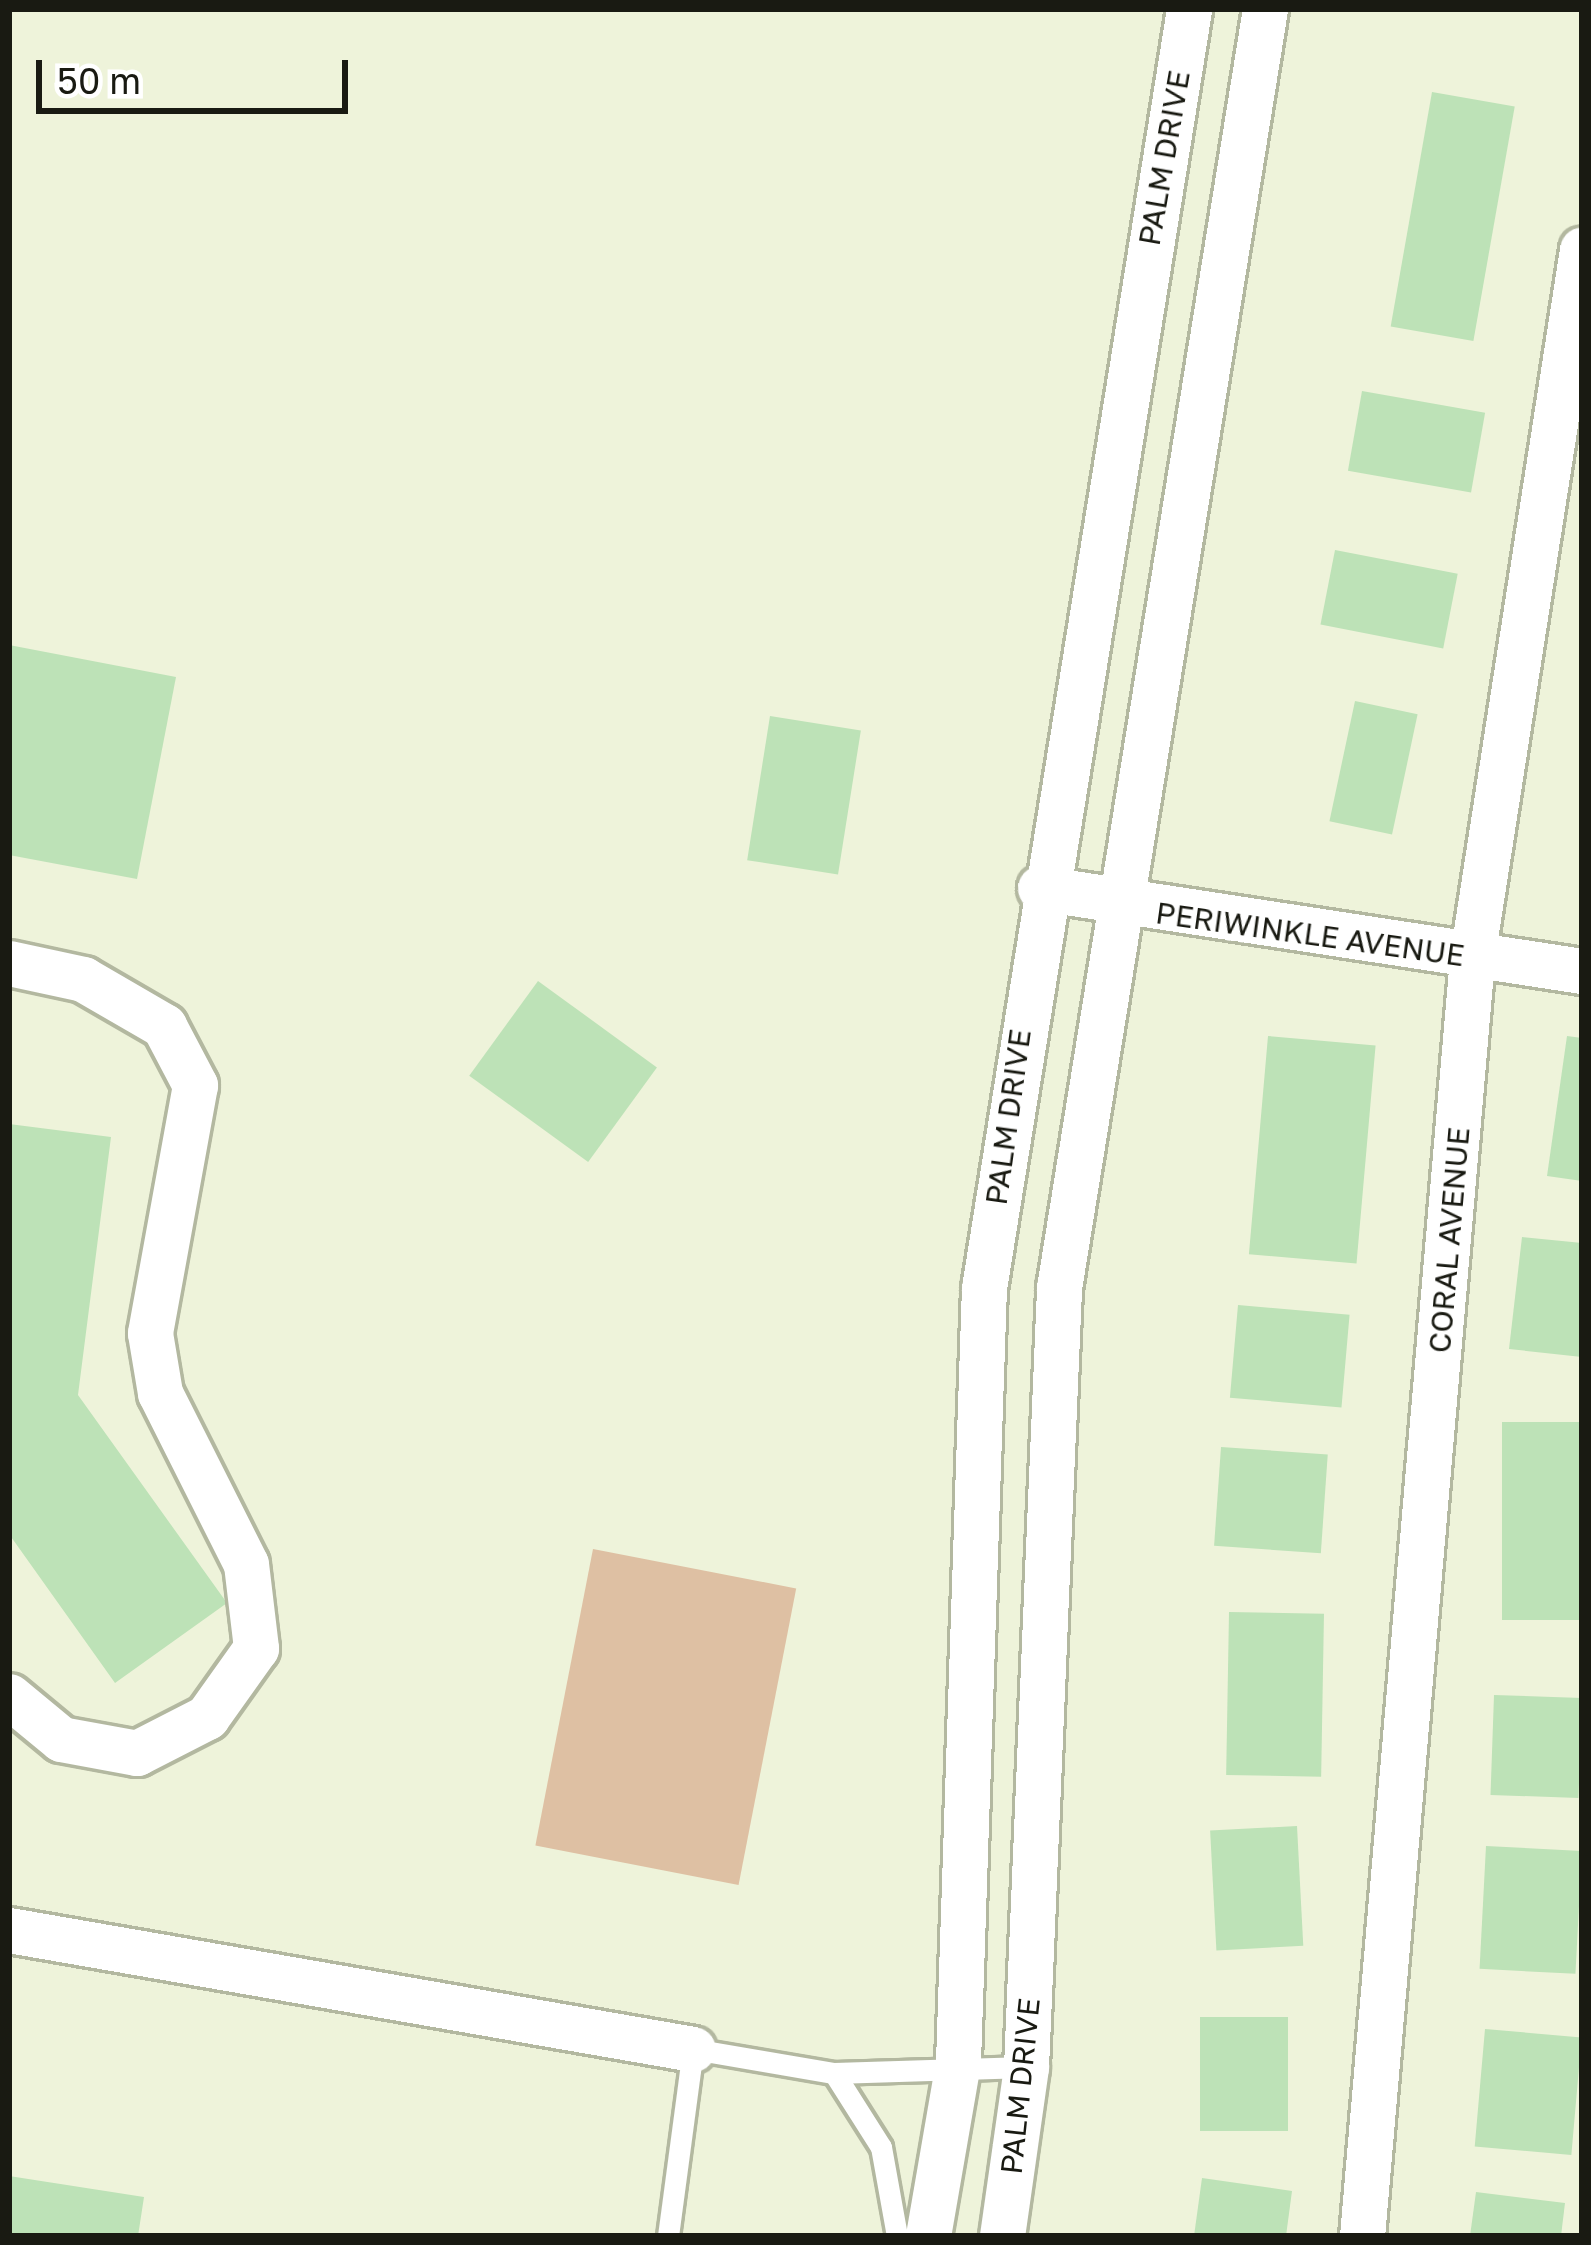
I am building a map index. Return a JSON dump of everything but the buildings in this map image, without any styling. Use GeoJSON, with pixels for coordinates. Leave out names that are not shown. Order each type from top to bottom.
{"type":"FeatureCollection","features":[{"type":"Feature","properties":{"kind":"street","name":"PALM DRIVE"},"geometry":{"type":"LineString","coordinates":[[928,2236],[958,2062],[984,1288],[1040,888],[1190,9]]}},
{"type":"Feature","properties":{"kind":"street","name":"PALM DRIVE"},"geometry":{"type":"LineString","coordinates":[[1002,2236],[1027,2067],[1059,1288],[1114,906],[1265,9]]}},
{"type":"Feature","properties":{"kind":"street","name":"CORAL AVENUE"},"geometry":{"type":"LineString","coordinates":[[1362,2236],[1472,957],[1578,320],[1582,250]]}},
{"type":"Feature","properties":{"kind":"street","name":"PERIWINKLE AVENUE"},"geometry":{"type":"LineString","coordinates":[[1040,888],[1114,906],[1582,971]]}},
{"type":"Feature","properties":{"kind":"street"},"geometry":{"type":"LineString","coordinates":[[9,964],[83,979],[164,1026],[195,1085],[150,1333],[160,1393],[246,1564],[256,1648],[207,1717],[136,1753],[61,1738],[9,1696]]}},
{"type":"Feature","properties":{"kind":"street"},"geometry":{"type":"LineString","coordinates":[[9,1930],[693,2049]]}},
{"type":"Feature","properties":{"kind":"lane"},"geometry":{"type":"LineString","coordinates":[[668,2236],[693,2049],[834,2074],[958,2062],[1027,2067]]}},
{"type":"Feature","properties":{"kind":"lane"},"geometry":{"type":"LineString","coordinates":[[834,2074],[881,2147],[897,2236]]}},
{"type":"Feature","properties":{"kind":"shaded area"},"geometry":{"type":"Polygon","coordinates":[[[593,1549],[796,1588],[739,1885],[535,1845],[593,1549]]]}}]}
